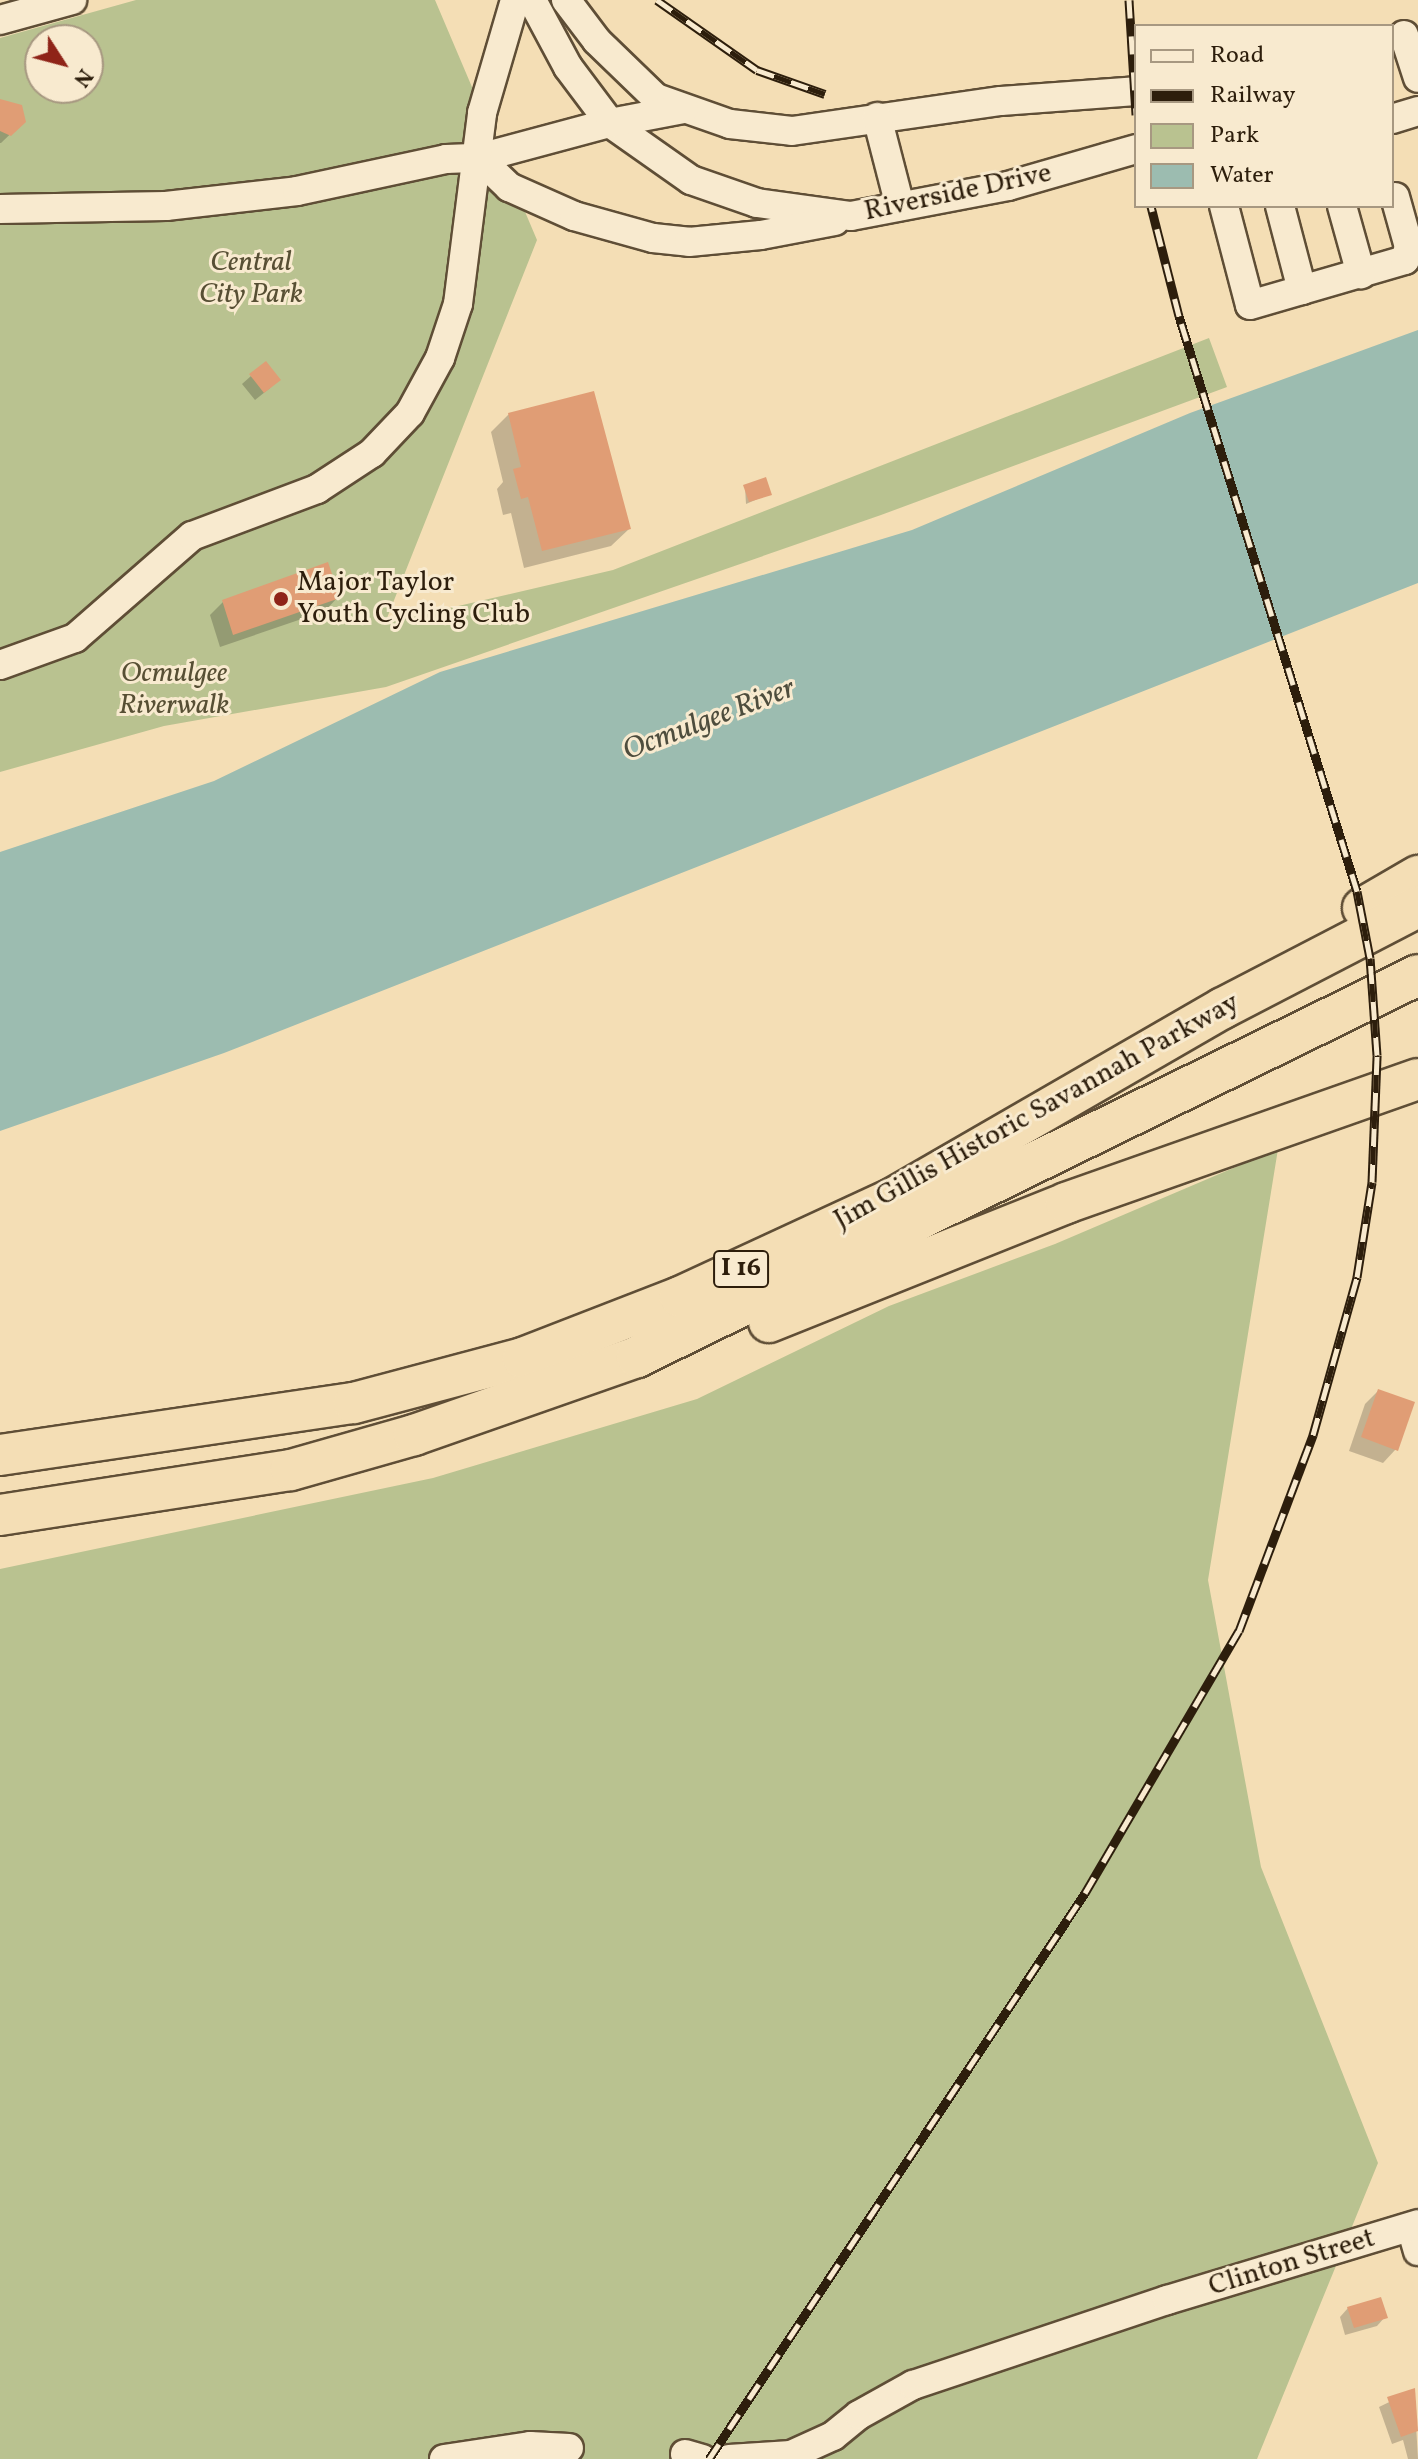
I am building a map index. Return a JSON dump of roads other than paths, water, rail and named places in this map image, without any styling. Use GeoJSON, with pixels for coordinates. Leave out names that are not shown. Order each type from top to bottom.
{"type":"FeatureCollection","features":[{"type":"Feature","properties":{"kind":"highway"},"geometry":{"type":"LineString","coordinates":[[1223,1008],[1323,932],[1418,876]]}},
{"type":"Feature","properties":{"kind":"highway","name":"Jim Gillis Historic Savannah Parkway"},"geometry":{"type":"LineString","coordinates":[[0,1455],[354,1403],[523,1358],[680,1297],[892,1199],[1223,1008],[1418,907]]}},
{"type":"Feature","properties":{"kind":"highway","name":"Jim Gillis Historic Savannah Parkway"},"geometry":{"type":"LineString","coordinates":[[0,1515],[291,1470],[414,1435],[637,1357],[1418,975]]}},
{"type":"Feature","properties":{"kind":"highway"},"geometry":{"type":"LineString","coordinates":[[637,1357],[759,1327],[1066,1203],[1418,1079]]}},
{"type":"Feature","properties":{"kind":"street"},"geometry":{"type":"LineString","coordinates":[[0,20],[72,0]]}},
{"type":"Feature","properties":{"kind":"street"},"geometry":{"type":"LineString","coordinates":[[0,665],[75,638],[192,536],[317,489],[372,453],[400,423],[440,358],[458,304],[479,158],[482,113],[515,0]]}},
{"type":"Feature","properties":{"kind":"street","name":"Riverside Drive"},"geometry":{"type":"LineString","coordinates":[[532,0],[568,67],[610,123],[705,187],[757,203],[851,216],[1008,186],[1134,150]]}},
{"type":"Feature","properties":{"kind":"street"},"geometry":{"type":"LineString","coordinates":[[566,0],[597,41],[656,98],[730,124],[792,131],[877,117],[1134,91]]}},
{"type":"Feature","properties":{"kind":"street"},"geometry":{"type":"LineString","coordinates":[[1405,35],[1418,78]]}},
{"type":"Feature","properties":{"kind":"street"},"geometry":{"type":"LineString","coordinates":[[0,209],[237,199],[446,159],[479,158],[610,123],[684,109]]}},
{"type":"Feature","properties":{"kind":"street"},"geometry":{"type":"LineString","coordinates":[[1394,118],[1418,111]]}},
{"type":"Feature","properties":{"kind":"street"},"geometry":{"type":"LineString","coordinates":[[877,117],[900,206]]}},
{"type":"Feature","properties":{"kind":"street"},"geometry":{"type":"LineString","coordinates":[[479,158],[509,187],[574,216],[653,238],[689,242],[761,235],[851,216]]}},
{"type":"Feature","properties":{"kind":"street"},"geometry":{"type":"LineString","coordinates":[[1225,208],[1250,305],[1405,260],[1409,247],[1402,191]]}},
{"type":"Feature","properties":{"kind":"street"},"geometry":{"type":"LineString","coordinates":[[1281,208],[1302,290]]}},
{"type":"Feature","properties":{"kind":"street"},"geometry":{"type":"LineString","coordinates":[[1343,208],[1361,274]]}},
{"type":"Feature","properties":{"kind":"street","name":"Clinton Street"},"geometry":{"type":"LineString","coordinates":[[729,2459],[801,2452],[913,2385],[1167,2300],[1416,2234]]}},
{"type":"Feature","properties":{"kind":"street"},"geometry":{"type":"LineString","coordinates":[[444,2459],[530,2446],[569,2448]]}},
{"type":"Feature","properties":{"kind":"water","name":"Ocmulgee River"},"geometry":{"type":"Polygon","coordinates":[[[1418,330],[1418,583],[224,1053],[0,1131],[0,852],[214,781],[440,672],[912,530],[1190,413],[1418,330]]]}},
{"type":"Feature","properties":{"kind":"railway"},"geometry":{"type":"LineString","coordinates":[[657,0],[757,70],[825,94]]}},
{"type":"Feature","properties":{"kind":"railway"},"geometry":{"type":"LineString","coordinates":[[1129,0],[1134,82]]}},
{"type":"Feature","properties":{"kind":"railway"},"geometry":{"type":"LineString","coordinates":[[709,2459],[1085,1893],[1239,1631],[1313,1435],[1357,1277],[1372,1182],[1377,1055],[1370,958],[1357,891],[1179,316],[1152,208]]}},
{"type":"Feature","properties":{"kind":"place","name":"Major Taylor Youth Cycling Club"},"geometry":{"type":"Point","coordinates":[281,599]}},
{"type":"Feature","properties":{"kind":"park label","name":"Central City Park"},"geometry":{"type":"Point","coordinates":[251,279]}},
{"type":"Feature","properties":{"kind":"park label","name":"Ocmulgee Riverwalk"},"geometry":{"type":"Point","coordinates":[174,690]}}]}
